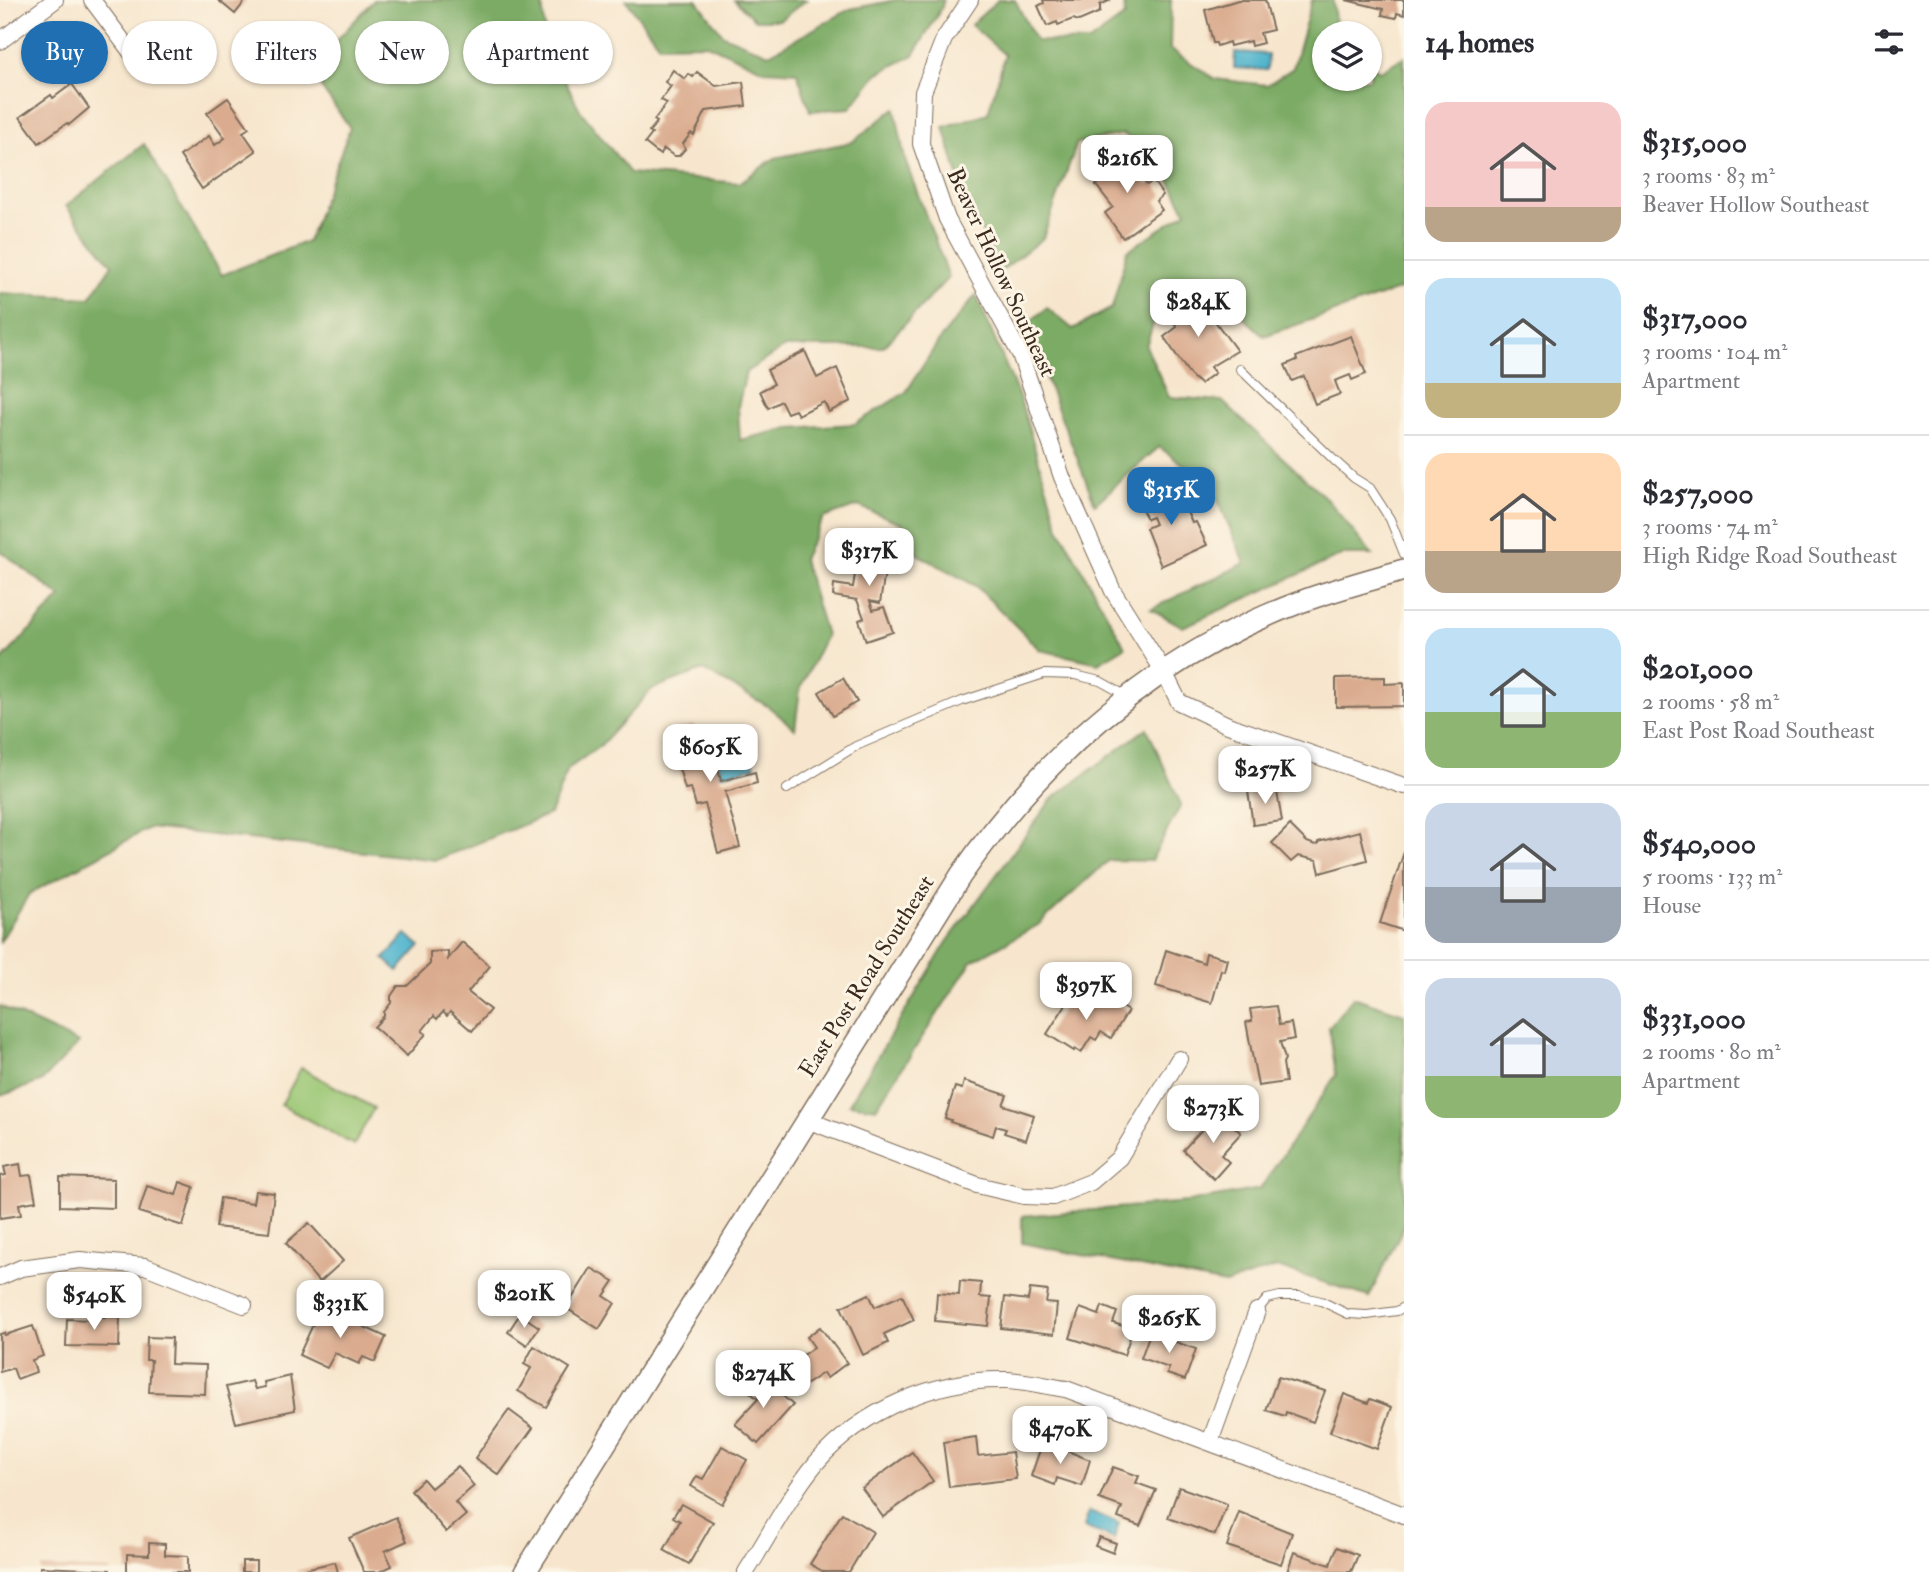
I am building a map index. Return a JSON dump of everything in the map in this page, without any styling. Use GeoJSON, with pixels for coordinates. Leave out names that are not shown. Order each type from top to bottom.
{"type":"FeatureCollection","features":[{"type":"Feature","properties":{"kind":"main road","name":"East Post Road Southeast"},"geometry":{"type":"LineString","coordinates":[[525,1572],[983,843],[1008,812],[1063,752],[1127,696],[1164,672],[1229,634],[1302,601],[1404,570]]}},
{"type":"Feature","properties":{"kind":"street"},"geometry":{"type":"LineString","coordinates":[[0,41],[55,0]]}},
{"type":"Feature","properties":{"kind":"street"},"geometry":{"type":"LineString","coordinates":[[92,0],[122,40]]}},
{"type":"Feature","properties":{"kind":"street","name":"Beaver Hollow Southeast"},"geometry":{"type":"LineString","coordinates":[[971,0],[944,39],[923,92],[921,144],[947,219],[1020,354],[1062,477],[1113,591],[1164,672],[1179,702],[1228,725],[1404,786]]}},
{"type":"Feature","properties":{"kind":"street"},"geometry":{"type":"LineString","coordinates":[[807,1120],[977,1185],[1024,1196],[1053,1197],[1091,1182],[1119,1158],[1180,1059]]}},
{"type":"Feature","properties":{"kind":"street"},"geometry":{"type":"LineString","coordinates":[[0,1277],[21,1268],[80,1260],[145,1266],[244,1305]]}},
{"type":"Feature","properties":{"kind":"street"},"geometry":{"type":"LineString","coordinates":[[1210,1442],[1257,1311]]}},
{"type":"Feature","properties":{"kind":"street"},"geometry":{"type":"LineString","coordinates":[[746,1572],[792,1497],[817,1463],[856,1425],[898,1402],[947,1385],[1007,1380],[1066,1389],[1404,1515]]}},
{"type":"Feature","properties":{"kind":"lane"},"geometry":{"type":"LineString","coordinates":[[1240,369],[1334,460],[1370,488],[1390,519],[1404,554]]}},
{"type":"Feature","properties":{"kind":"lane"},"geometry":{"type":"LineString","coordinates":[[787,789],[856,746],[962,701],[1044,674],[1075,675],[1100,681],[1127,696]]}},
{"type":"Feature","properties":{"kind":"lane"},"geometry":{"type":"LineString","coordinates":[[1257,1311],[1267,1299],[1280,1296],[1310,1298],[1348,1314],[1367,1315],[1397,1311],[1404,1307]]}},
{"type":"Feature","properties":{"kind":"green space"},"geometry":{"type":"Polygon","coordinates":[[[374,0],[542,0],[544,21],[463,21],[463,84],[567,84],[580,110],[630,173],[739,183],[775,158],[852,142],[895,108],[905,160],[949,277],[883,347],[785,347],[746,372],[738,407],[740,440],[790,428],[855,424],[906,392],[940,339],[976,295],[1020,399],[1059,528],[1125,647],[1098,663],[1040,650],[976,586],[917,554],[903,524],[858,506],[823,518],[803,559],[826,635],[800,689],[795,729],[769,707],[703,670],[652,689],[601,745],[568,769],[550,814],[436,860],[149,828],[29,894],[0,942],[0,662],[61,597],[0,551],[0,293],[90,298],[112,265],[66,206],[144,144],[222,275],[308,241],[350,128],[319,84],[341,84],[341,36],[374,0]]]}},
{"type":"Feature","properties":{"kind":"green space"},"geometry":{"type":"Polygon","coordinates":[[[626,0],[697,0],[723,35],[769,54],[850,9],[896,0],[943,0],[942,7],[914,55],[878,73],[850,108],[810,111],[797,72],[764,70],[707,44],[659,45],[626,0]]]}},
{"type":"Feature","properties":{"kind":"green space"},"geometry":{"type":"Polygon","coordinates":[[[734,0],[806,0],[780,20],[755,20],[734,0]]]}},
{"type":"Feature","properties":{"kind":"green space"},"geometry":{"type":"Polygon","coordinates":[[[998,0],[1015,0],[1036,41],[1089,42],[1125,16],[1124,0],[1171,0],[1170,49],[1215,79],[1267,85],[1293,68],[1312,0],[1333,0],[1335,21],[1312,21],[1312,91],[1382,91],[1382,70],[1404,57],[1404,288],[1264,336],[1196,274],[1161,300],[1146,346],[1169,397],[1222,401],[1328,500],[1372,555],[1342,555],[1183,627],[1151,609],[1245,563],[1211,484],[1159,447],[1095,504],[1025,325],[1047,308],[1073,329],[1112,308],[1127,251],[1186,212],[1155,153],[1123,134],[1077,143],[1043,238],[1001,271],[963,193],[944,127],[988,113],[1005,55],[971,25],[998,0]]]}},
{"type":"Feature","properties":{"kind":"green space"},"geometry":{"type":"Polygon","coordinates":[[[1147,728],[1181,805],[1151,861],[1109,860],[1038,925],[972,961],[876,1108],[849,1104],[947,942],[1052,799],[1147,728]]]}},
{"type":"Feature","properties":{"kind":"green space"},"geometry":{"type":"Polygon","coordinates":[[[1353,997],[1404,1014],[1404,1226],[1369,1297],[1277,1267],[1225,1284],[1022,1243],[1022,1216],[1187,1202],[1260,1189],[1336,1075],[1329,1027],[1353,997]]]}},
{"type":"Feature","properties":{"kind":"green space"},"geometry":{"type":"Polygon","coordinates":[[[0,1006],[79,1043],[41,1082],[0,1096],[0,1006]]]}},
{"type":"Feature","properties":{"kind":"green space"},"geometry":{"type":"Polygon","coordinates":[[[301,1068],[374,1108],[354,1145],[281,1105],[301,1068]]]}},
{"type":"Feature","properties":{"kind":"water"},"geometry":{"type":"Polygon","coordinates":[[[1235,52],[1268,54],[1267,70],[1234,68],[1235,52]]]}},
{"type":"Feature","properties":{"kind":"water"},"geometry":{"type":"Polygon","coordinates":[[[749,748],[755,767],[721,775],[717,757],[749,748]]]}},
{"type":"Feature","properties":{"kind":"water"},"geometry":{"type":"Polygon","coordinates":[[[406,934],[420,946],[398,971],[384,959],[406,934]]]}},
{"type":"Feature","properties":{"kind":"water"},"geometry":{"type":"Polygon","coordinates":[[[1089,1512],[1119,1523],[1114,1539],[1084,1527],[1089,1512]]]}},
{"type":"Feature","properties":{"kind":"building"},"geometry":{"type":"Polygon","coordinates":[[[218,0],[246,0],[235,14],[218,0]]]}},
{"type":"Feature","properties":{"kind":"building"},"geometry":{"type":"Polygon","coordinates":[[[1043,0],[1111,0],[1100,5],[1100,12],[1079,21],[1073,19],[1047,26],[1038,6],[1044,3],[1043,0]]]}},
{"type":"Feature","properties":{"kind":"building"},"geometry":{"type":"Polygon","coordinates":[[[1238,0],[1265,0],[1273,30],[1260,33],[1263,43],[1251,46],[1250,41],[1230,46],[1229,42],[1217,46],[1213,43],[1205,10],[1238,0]]]}},
{"type":"Feature","properties":{"kind":"building"},"geometry":{"type":"Polygon","coordinates":[[[1346,0],[1404,0],[1404,15],[1397,13],[1396,18],[1382,15],[1383,9],[1346,0]]]}},
{"type":"Feature","properties":{"kind":"building"},"geometry":{"type":"Polygon","coordinates":[[[673,70],[685,79],[689,74],[693,77],[697,72],[716,86],[743,82],[746,106],[706,111],[694,135],[691,133],[683,144],[685,149],[679,156],[674,156],[664,149],[660,155],[645,143],[657,122],[654,120],[667,103],[661,100],[671,86],[665,82],[673,70]]]}},
{"type":"Feature","properties":{"kind":"building"},"geometry":{"type":"Polygon","coordinates":[[[72,84],[89,108],[69,125],[67,123],[39,143],[20,117],[51,95],[53,98],[72,84]]]}},
{"type":"Feature","properties":{"kind":"building"},"geometry":{"type":"Polygon","coordinates":[[[228,98],[249,128],[243,132],[256,151],[202,189],[180,156],[209,136],[215,145],[225,138],[207,113],[228,98]]]}},
{"type":"Feature","properties":{"kind":"building"},"geometry":{"type":"Polygon","coordinates":[[[1120,153],[1147,185],[1153,181],[1163,195],[1156,201],[1162,210],[1123,238],[1105,213],[1113,207],[1091,174],[1120,153]]]}},
{"type":"Feature","properties":{"kind":"building"},"geometry":{"type":"Polygon","coordinates":[[[1194,293],[1237,351],[1210,367],[1215,373],[1200,384],[1190,375],[1164,337],[1177,327],[1170,316],[1179,309],[1177,306],[1194,293]]]}},
{"type":"Feature","properties":{"kind":"building"},"geometry":{"type":"Polygon","coordinates":[[[1351,336],[1366,374],[1352,380],[1350,375],[1335,381],[1340,394],[1315,404],[1304,376],[1292,381],[1285,365],[1297,360],[1296,357],[1351,336]]]}},
{"type":"Feature","properties":{"kind":"building"},"geometry":{"type":"Polygon","coordinates":[[[805,351],[817,378],[837,368],[851,401],[829,412],[824,402],[798,415],[795,410],[787,413],[781,401],[768,408],[760,391],[774,384],[767,370],[805,351]]]}},
{"type":"Feature","properties":{"kind":"building"},"geometry":{"type":"Polygon","coordinates":[[[1175,486],[1192,523],[1196,522],[1207,545],[1161,566],[1146,528],[1155,524],[1152,517],[1147,519],[1139,503],[1175,486]]]}},
{"type":"Feature","properties":{"kind":"building"},"geometry":{"type":"Polygon","coordinates":[[[861,537],[885,540],[881,566],[886,566],[880,603],[870,601],[873,610],[884,607],[893,632],[866,641],[859,620],[864,618],[857,600],[833,596],[834,584],[853,587],[861,537]]]}},
{"type":"Feature","properties":{"kind":"building"},"geometry":{"type":"Polygon","coordinates":[[[1385,677],[1385,684],[1404,683],[1404,706],[1336,707],[1336,678],[1385,677]]]}},
{"type":"Feature","properties":{"kind":"building"},"geometry":{"type":"Polygon","coordinates":[[[843,678],[857,702],[833,716],[819,692],[843,678]]]}},
{"type":"Feature","properties":{"kind":"building"},"geometry":{"type":"Polygon","coordinates":[[[694,725],[697,738],[717,733],[722,750],[714,752],[721,781],[755,772],[757,783],[725,792],[740,847],[718,853],[705,804],[696,806],[691,788],[685,789],[677,761],[683,760],[675,730],[694,725]]]}},
{"type":"Feature","properties":{"kind":"building"},"geometry":{"type":"Polygon","coordinates":[[[1276,786],[1282,821],[1253,825],[1248,791],[1276,786]]]}},
{"type":"Feature","properties":{"kind":"building"},"geometry":{"type":"Polygon","coordinates":[[[1290,825],[1307,842],[1315,845],[1360,831],[1367,860],[1320,873],[1317,860],[1298,856],[1291,862],[1272,843],[1290,825]]]}},
{"type":"Feature","properties":{"kind":"building"},"geometry":{"type":"Polygon","coordinates":[[[1404,852],[1404,931],[1380,923],[1404,852]]]}},
{"type":"Feature","properties":{"kind":"building"},"geometry":{"type":"Polygon","coordinates":[[[462,942],[490,966],[468,992],[490,1010],[472,1031],[450,1012],[447,1016],[443,1012],[437,1019],[434,1016],[422,1031],[426,1034],[407,1056],[374,1027],[384,1016],[391,1003],[391,996],[398,986],[407,986],[430,964],[430,952],[448,951],[448,959],[462,942]]]}},
{"type":"Feature","properties":{"kind":"building"},"geometry":{"type":"Polygon","coordinates":[[[1166,950],[1204,963],[1206,953],[1227,959],[1224,971],[1221,970],[1212,1003],[1156,986],[1166,950]]]}},
{"type":"Feature","properties":{"kind":"building"},"geometry":{"type":"Polygon","coordinates":[[[1085,994],[1102,1005],[1107,998],[1128,1011],[1111,1038],[1101,1032],[1096,1040],[1091,1037],[1081,1053],[1047,1034],[1070,998],[1078,1003],[1085,994]]]}},
{"type":"Feature","properties":{"kind":"building"},"geometry":{"type":"Polygon","coordinates":[[[1276,1006],[1279,1025],[1291,1023],[1294,1039],[1280,1042],[1285,1059],[1283,1063],[1286,1082],[1258,1086],[1246,1022],[1252,1021],[1250,1009],[1276,1006]]]}},
{"type":"Feature","properties":{"kind":"building"},"geometry":{"type":"Polygon","coordinates":[[[964,1081],[1007,1095],[1003,1105],[1034,1115],[1026,1140],[1004,1133],[1006,1129],[996,1126],[993,1136],[945,1118],[955,1087],[962,1089],[964,1081]]]}},
{"type":"Feature","properties":{"kind":"building"},"geometry":{"type":"Polygon","coordinates":[[[1218,1112],[1241,1133],[1221,1155],[1229,1162],[1214,1179],[1183,1150],[1218,1112]]]}},
{"type":"Feature","properties":{"kind":"building"},"geometry":{"type":"Polygon","coordinates":[[[20,1164],[22,1176],[31,1175],[36,1201],[19,1204],[21,1215],[0,1218],[0,1176],[6,1175],[4,1167],[20,1164]]]}},
{"type":"Feature","properties":{"kind":"building"},"geometry":{"type":"Polygon","coordinates":[[[60,1177],[114,1179],[114,1208],[60,1206],[60,1177]]]}},
{"type":"Feature","properties":{"kind":"building"},"geometry":{"type":"Polygon","coordinates":[[[180,1182],[194,1187],[183,1226],[139,1212],[147,1186],[176,1195],[180,1182]]]}},
{"type":"Feature","properties":{"kind":"building"},"geometry":{"type":"Polygon","coordinates":[[[255,1191],[274,1193],[269,1233],[216,1227],[220,1198],[253,1203],[255,1191]]]}},
{"type":"Feature","properties":{"kind":"building"},"geometry":{"type":"Polygon","coordinates":[[[309,1223],[343,1261],[321,1281],[318,1281],[286,1243],[309,1223]]]}},
{"type":"Feature","properties":{"kind":"building"},"geometry":{"type":"Polygon","coordinates":[[[591,1268],[614,1281],[604,1296],[615,1303],[599,1329],[566,1308],[591,1268]]]}},
{"type":"Feature","properties":{"kind":"building"},"geometry":{"type":"Polygon","coordinates":[[[960,1281],[981,1283],[980,1297],[991,1298],[988,1326],[935,1321],[937,1293],[959,1295],[960,1281]]]}},
{"type":"Feature","properties":{"kind":"building"},"geometry":{"type":"Polygon","coordinates":[[[1030,1289],[1048,1291],[1046,1303],[1057,1304],[1054,1334],[1001,1328],[1005,1297],[1028,1300],[1030,1289]]]}},
{"type":"Feature","properties":{"kind":"building"},"geometry":{"type":"Polygon","coordinates":[[[869,1294],[875,1307],[902,1295],[914,1320],[884,1334],[888,1343],[863,1355],[841,1307],[869,1294]]]}},
{"type":"Feature","properties":{"kind":"building"},"geometry":{"type":"Polygon","coordinates":[[[1102,1306],[1117,1312],[1113,1323],[1133,1329],[1124,1355],[1070,1338],[1080,1308],[1099,1315],[1102,1306]]]}},
{"type":"Feature","properties":{"kind":"building"},"geometry":{"type":"Polygon","coordinates":[[[321,1307],[386,1337],[375,1362],[363,1357],[359,1364],[335,1353],[327,1368],[299,1355],[321,1307]]]}},
{"type":"Feature","properties":{"kind":"building"},"geometry":{"type":"Polygon","coordinates":[[[520,1314],[539,1327],[527,1345],[508,1332],[520,1314]]]}},
{"type":"Feature","properties":{"kind":"building"},"geometry":{"type":"Polygon","coordinates":[[[90,1317],[120,1317],[119,1347],[66,1346],[67,1319],[90,1320],[90,1317]]]}},
{"type":"Feature","properties":{"kind":"building"},"geometry":{"type":"Polygon","coordinates":[[[33,1326],[43,1356],[32,1360],[36,1372],[17,1379],[13,1368],[0,1372],[0,1334],[5,1335],[33,1326]]]}},
{"type":"Feature","properties":{"kind":"building"},"geometry":{"type":"Polygon","coordinates":[[[820,1327],[847,1363],[827,1378],[823,1373],[802,1387],[787,1366],[814,1347],[807,1337],[820,1327]]]}},
{"type":"Feature","properties":{"kind":"building"},"geometry":{"type":"Polygon","coordinates":[[[1150,1333],[1196,1349],[1185,1380],[1167,1374],[1169,1368],[1141,1358],[1150,1333]]]}},
{"type":"Feature","properties":{"kind":"building"},"geometry":{"type":"Polygon","coordinates":[[[147,1337],[172,1338],[171,1364],[206,1365],[205,1394],[149,1392],[151,1360],[146,1360],[147,1337]]]}},
{"type":"Feature","properties":{"kind":"building"},"geometry":{"type":"Polygon","coordinates":[[[534,1346],[570,1368],[546,1407],[518,1391],[531,1368],[524,1364],[534,1346]]]}},
{"type":"Feature","properties":{"kind":"building"},"geometry":{"type":"Polygon","coordinates":[[[759,1375],[793,1405],[758,1444],[735,1424],[758,1399],[746,1389],[759,1375]]]}},
{"type":"Feature","properties":{"kind":"building"},"geometry":{"type":"Polygon","coordinates":[[[290,1376],[295,1410],[236,1423],[226,1387],[252,1381],[255,1389],[265,1387],[264,1382],[290,1376]]]}},
{"type":"Feature","properties":{"kind":"building"},"geometry":{"type":"Polygon","coordinates":[[[1278,1377],[1325,1391],[1313,1422],[1286,1412],[1285,1416],[1266,1410],[1278,1377]]]}},
{"type":"Feature","properties":{"kind":"building"},"geometry":{"type":"Polygon","coordinates":[[[1344,1394],[1368,1403],[1370,1399],[1392,1407],[1377,1449],[1330,1432],[1344,1394]]]}},
{"type":"Feature","properties":{"kind":"building"},"geometry":{"type":"Polygon","coordinates":[[[509,1410],[533,1428],[499,1475],[475,1458],[509,1410]]]}},
{"type":"Feature","properties":{"kind":"building"},"geometry":{"type":"Polygon","coordinates":[[[976,1437],[978,1456],[1012,1452],[1016,1479],[949,1487],[943,1442],[976,1437]]]}},
{"type":"Feature","properties":{"kind":"building"},"geometry":{"type":"Polygon","coordinates":[[[1043,1441],[1090,1460],[1082,1486],[1057,1478],[1055,1485],[1031,1476],[1043,1441]]]}},
{"type":"Feature","properties":{"kind":"building"},"geometry":{"type":"Polygon","coordinates":[[[722,1446],[747,1460],[722,1504],[691,1486],[697,1476],[703,1479],[722,1446]]]}},
{"type":"Feature","properties":{"kind":"building"},"geometry":{"type":"Polygon","coordinates":[[[912,1452],[933,1481],[883,1517],[862,1488],[912,1452]]]}},
{"type":"Feature","properties":{"kind":"building"},"geometry":{"type":"Polygon","coordinates":[[[458,1466],[474,1486],[455,1502],[466,1515],[446,1532],[411,1490],[423,1479],[431,1488],[458,1466]]]}},
{"type":"Feature","properties":{"kind":"building"},"geometry":{"type":"Polygon","coordinates":[[[1113,1467],[1139,1476],[1136,1483],[1156,1490],[1140,1526],[1118,1518],[1122,1507],[1099,1499],[1113,1467]]]}},
{"type":"Feature","properties":{"kind":"building"},"geometry":{"type":"Polygon","coordinates":[[[1179,1487],[1227,1504],[1215,1535],[1168,1518],[1179,1487]]]}},
{"type":"Feature","properties":{"kind":"building"},"geometry":{"type":"Polygon","coordinates":[[[681,1504],[713,1522],[689,1564],[664,1550],[680,1521],[673,1517],[681,1504]]]}},
{"type":"Feature","properties":{"kind":"building"},"geometry":{"type":"Polygon","coordinates":[[[1239,1512],[1292,1533],[1281,1564],[1227,1546],[1239,1512]]]}},
{"type":"Feature","properties":{"kind":"building"},"geometry":{"type":"Polygon","coordinates":[[[842,1513],[873,1532],[849,1572],[824,1572],[810,1564],[842,1513]]]}},
{"type":"Feature","properties":{"kind":"building"},"geometry":{"type":"Polygon","coordinates":[[[396,1517],[407,1541],[385,1551],[392,1566],[379,1572],[364,1572],[349,1538],[396,1517]]]}},
{"type":"Feature","properties":{"kind":"building"},"geometry":{"type":"Polygon","coordinates":[[[1099,1537],[1116,1543],[1113,1553],[1095,1546],[1099,1537]]]}},
{"type":"Feature","properties":{"kind":"building"},"geometry":{"type":"Polygon","coordinates":[[[149,1543],[165,1544],[165,1555],[188,1556],[188,1572],[127,1572],[127,1554],[149,1555],[149,1543]]]}},
{"type":"Feature","properties":{"kind":"building"},"geometry":{"type":"Polygon","coordinates":[[[1337,1547],[1358,1555],[1351,1572],[1287,1572],[1294,1552],[1330,1565],[1337,1547]]]}},
{"type":"Feature","properties":{"kind":"building"},"geometry":{"type":"Polygon","coordinates":[[[242,1561],[256,1561],[256,1572],[242,1572],[242,1561]]]}},
{"type":"Feature","properties":{"kind":"building"},"geometry":{"type":"Polygon","coordinates":[[[335,1562],[338,1572],[296,1572],[296,1571],[335,1562]]]}},
{"type":"Feature","properties":{"kind":"building"},"geometry":{"type":"Polygon","coordinates":[[[40,1567],[110,1570],[110,1572],[40,1572],[40,1567]]]}}]}
